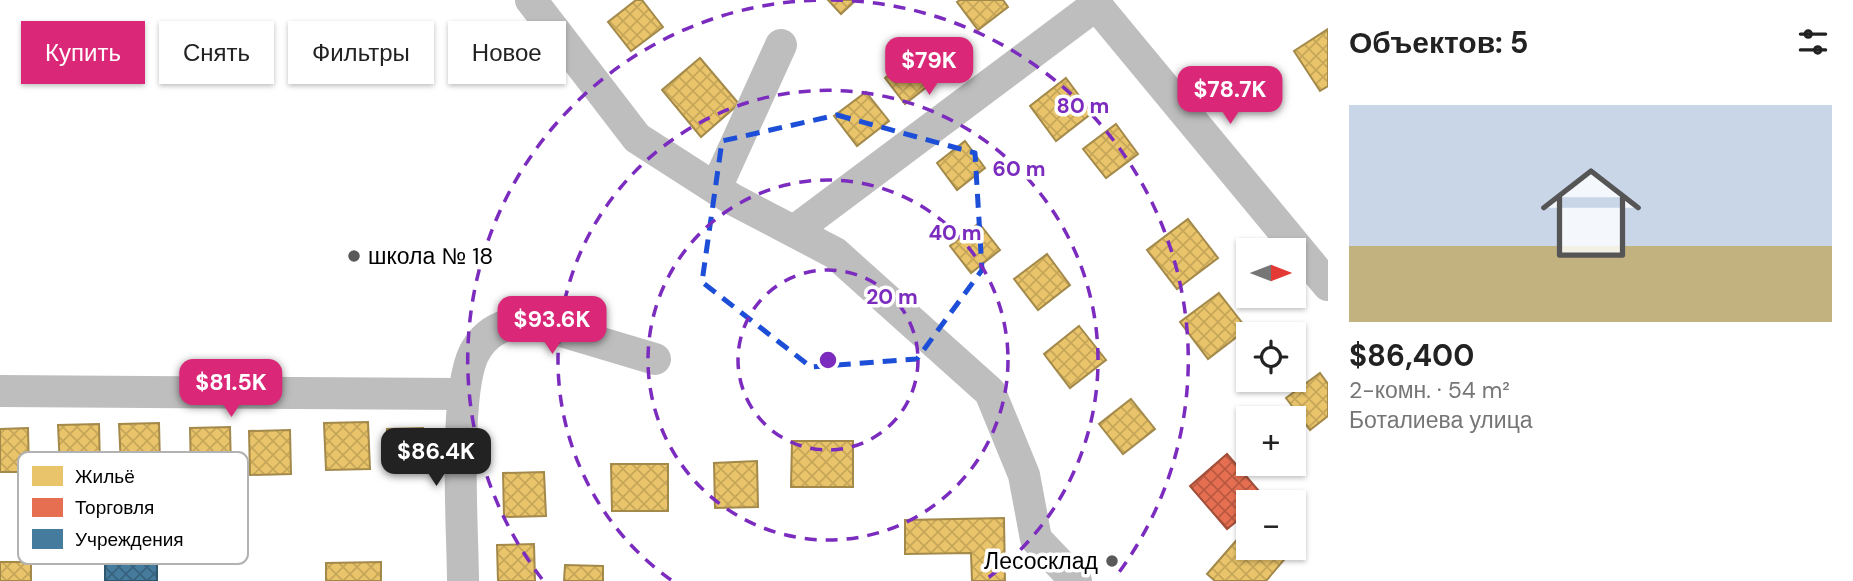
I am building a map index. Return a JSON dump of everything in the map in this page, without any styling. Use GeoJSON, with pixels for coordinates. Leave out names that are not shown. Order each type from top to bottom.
{"type":"FeatureCollection","features":[{"type":"Feature","properties":{"kind":"street"},"geometry":{"type":"LineString","coordinates":[[531,0],[638,138],[716,188],[835,253],[990,392],[1024,475],[1036,539],[1076,581]]}},
{"type":"Feature","properties":{"kind":"street"},"geometry":{"type":"LineString","coordinates":[[794,231],[1094,3],[1328,285]]}},
{"type":"Feature","properties":{"kind":"street"},"geometry":{"type":"LineString","coordinates":[[716,188],[781,45]]}},
{"type":"Feature","properties":{"kind":"street"},"geometry":{"type":"LineString","coordinates":[[463,581],[462,394],[477,346],[494,330],[511,322],[531,322],[655,359]]}},
{"type":"Feature","properties":{"kind":"street"},"geometry":{"type":"LineString","coordinates":[[0,391],[462,394]]}},
{"type":"Feature","properties":{"kind":"highlighted area"},"geometry":{"type":"Polygon","coordinates":[[[837,115],[975,153],[982,270],[917,359],[811,367],[702,282],[722,141],[837,115]]]}},
{"type":"Feature","properties":{"kind":"building: Жильё"},"geometry":{"type":"Polygon","coordinates":[[[636,0],[642,0],[663,27],[631,51],[608,22],[636,0]]]}},
{"type":"Feature","properties":{"kind":"building: Жильё"},"geometry":{"type":"Polygon","coordinates":[[[828,0],[856,0],[841,14],[828,0]]]}},
{"type":"Feature","properties":{"kind":"building: Жильё"},"geometry":{"type":"Polygon","coordinates":[[[1003,0],[1008,7],[978,30],[957,2],[1003,0]]]}},
{"type":"Feature","properties":{"kind":"building: Жильё"},"geometry":{"type":"Polygon","coordinates":[[[1328,29],[1328,86],[1320,91],[1294,51],[1328,29]]]}},
{"type":"Feature","properties":{"kind":"building: Жильё"},"geometry":{"type":"Polygon","coordinates":[[[913,56],[933,82],[905,104],[885,78],[913,56]]]}},
{"type":"Feature","properties":{"kind":"building: Жильё"},"geometry":{"type":"Polygon","coordinates":[[[700,58],[739,104],[701,137],[662,90],[700,58]]]}},
{"type":"Feature","properties":{"kind":"building: Жильё"},"geometry":{"type":"Polygon","coordinates":[[[1066,78],[1092,113],[1056,141],[1030,106],[1066,78]]]}},
{"type":"Feature","properties":{"kind":"building: Жильё"},"geometry":{"type":"Polygon","coordinates":[[[866,92],[889,121],[857,146],[834,116],[866,92]]]}},
{"type":"Feature","properties":{"kind":"building: Жильё"},"geometry":{"type":"Polygon","coordinates":[[[1116,124],[1138,154],[1106,178],[1083,149],[1116,124]]]}},
{"type":"Feature","properties":{"kind":"building: Жильё"},"geometry":{"type":"Polygon","coordinates":[[[965,141],[985,168],[957,190],[937,163],[965,141]]]}},
{"type":"Feature","properties":{"kind":"building: Жильё"},"geometry":{"type":"Polygon","coordinates":[[[1188,219],[1218,258],[1177,289],[1147,250],[1188,219]]]}},
{"type":"Feature","properties":{"kind":"building: Жильё"},"geometry":{"type":"Polygon","coordinates":[[[979,223],[1000,250],[971,273],[950,246],[979,223]]]}},
{"type":"Feature","properties":{"kind":"building: Жильё"},"geometry":{"type":"Polygon","coordinates":[[[1047,254],[1070,285],[1038,310],[1014,279],[1047,254]]]}},
{"type":"Feature","properties":{"kind":"building: Жильё"},"geometry":{"type":"Polygon","coordinates":[[[1219,293],[1242,322],[1236,322],[1236,337],[1208,359],[1180,322],[1219,293]]]}},
{"type":"Feature","properties":{"kind":"building: Жильё"},"geometry":{"type":"Polygon","coordinates":[[[1079,326],[1106,360],[1070,388],[1044,354],[1079,326]]]}},
{"type":"Feature","properties":{"kind":"building: Жильё"},"geometry":{"type":"Polygon","coordinates":[[[1320,373],[1328,384],[1328,416],[1310,430],[1306,425],[1306,406],[1292,406],[1286,398],[1294,392],[1306,392],[1306,383],[1320,373]]]}},
{"type":"Feature","properties":{"kind":"building: Жильё"},"geometry":{"type":"Polygon","coordinates":[[[1131,399],[1155,429],[1123,454],[1099,424],[1131,399]]]}},
{"type":"Feature","properties":{"kind":"building: Жильё"},"geometry":{"type":"Polygon","coordinates":[[[368,422],[370,469],[326,470],[324,423],[368,422]]]}},
{"type":"Feature","properties":{"kind":"building: Жильё"},"geometry":{"type":"Polygon","coordinates":[[[159,423],[160,452],[120,452],[119,424],[159,423]]]}},
{"type":"Feature","properties":{"kind":"building: Жильё"},"geometry":{"type":"Polygon","coordinates":[[[99,424],[100,452],[59,452],[58,425],[99,424]]]}},
{"type":"Feature","properties":{"kind":"building: Жильё"},"geometry":{"type":"Polygon","coordinates":[[[230,427],[231,452],[191,452],[190,428],[230,427]]]}},
{"type":"Feature","properties":{"kind":"building: Жильё"},"geometry":{"type":"Polygon","coordinates":[[[28,428],[29,452],[18,452],[18,472],[0,472],[0,429],[28,428]]]}},
{"type":"Feature","properties":{"kind":"building: Жильё"},"geometry":{"type":"Polygon","coordinates":[[[423,428],[424,468],[388,469],[387,429],[423,428]]]}},
{"type":"Feature","properties":{"kind":"building: Жильё"},"geometry":{"type":"Polygon","coordinates":[[[290,430],[291,474],[250,475],[249,431],[290,430]]]}},
{"type":"Feature","properties":{"kind":"building: Жильё"},"geometry":{"type":"Polygon","coordinates":[[[792,441],[853,441],[853,487],[791,487],[792,441]]]}},
{"type":"Feature","properties":{"kind":"building: Жильё"},"geometry":{"type":"Polygon","coordinates":[[[757,461],[758,507],[715,508],[714,463],[757,461]]]}},
{"type":"Feature","properties":{"kind":"building: Жильё"},"geometry":{"type":"Polygon","coordinates":[[[611,464],[668,464],[668,511],[612,511],[611,464]]]}},
{"type":"Feature","properties":{"kind":"building: Жильё"},"geometry":{"type":"Polygon","coordinates":[[[544,472],[546,516],[504,517],[503,473],[544,472]]]}},
{"type":"Feature","properties":{"kind":"building: Жильё"},"geometry":{"type":"Polygon","coordinates":[[[1004,518],[1005,581],[972,581],[971,553],[905,554],[905,520],[1004,518]]]}},
{"type":"Feature","properties":{"kind":"building: Жильё"},"geometry":{"type":"Polygon","coordinates":[[[1236,541],[1236,560],[1284,560],[1266,581],[1215,581],[1207,574],[1236,541]]]}},
{"type":"Feature","properties":{"kind":"building: Жильё"},"geometry":{"type":"Polygon","coordinates":[[[534,544],[535,581],[498,581],[497,545],[534,544]]]}},
{"type":"Feature","properties":{"kind":"building: Жильё"},"geometry":{"type":"Polygon","coordinates":[[[0,562],[31,564],[31,581],[0,581],[0,562]]]}},
{"type":"Feature","properties":{"kind":"building: Жильё"},"geometry":{"type":"Polygon","coordinates":[[[381,562],[381,581],[326,581],[326,563],[381,562]]]}},
{"type":"Feature","properties":{"kind":"building: Жильё"},"geometry":{"type":"Polygon","coordinates":[[[565,565],[603,566],[603,581],[564,581],[565,565]]]}},
{"type":"Feature","properties":{"kind":"building: Торговля"},"geometry":{"type":"Polygon","coordinates":[[[1227,454],[1236,464],[1236,476],[1246,476],[1258,490],[1236,490],[1236,522],[1227,529],[1190,486],[1227,454]]]}},
{"type":"Feature","properties":{"kind":"building: Учреждения"},"geometry":{"type":"Polygon","coordinates":[[[105,564],[157,564],[157,581],[105,581],[105,564]]]}},
{"type":"Feature","properties":{"kind":"place","name":"школа № 18"},"geometry":{"type":"Point","coordinates":[354,256]}},
{"type":"Feature","properties":{"kind":"place","name":"Лесосклад"},"geometry":{"type":"Point","coordinates":[1112,561]}}]}
